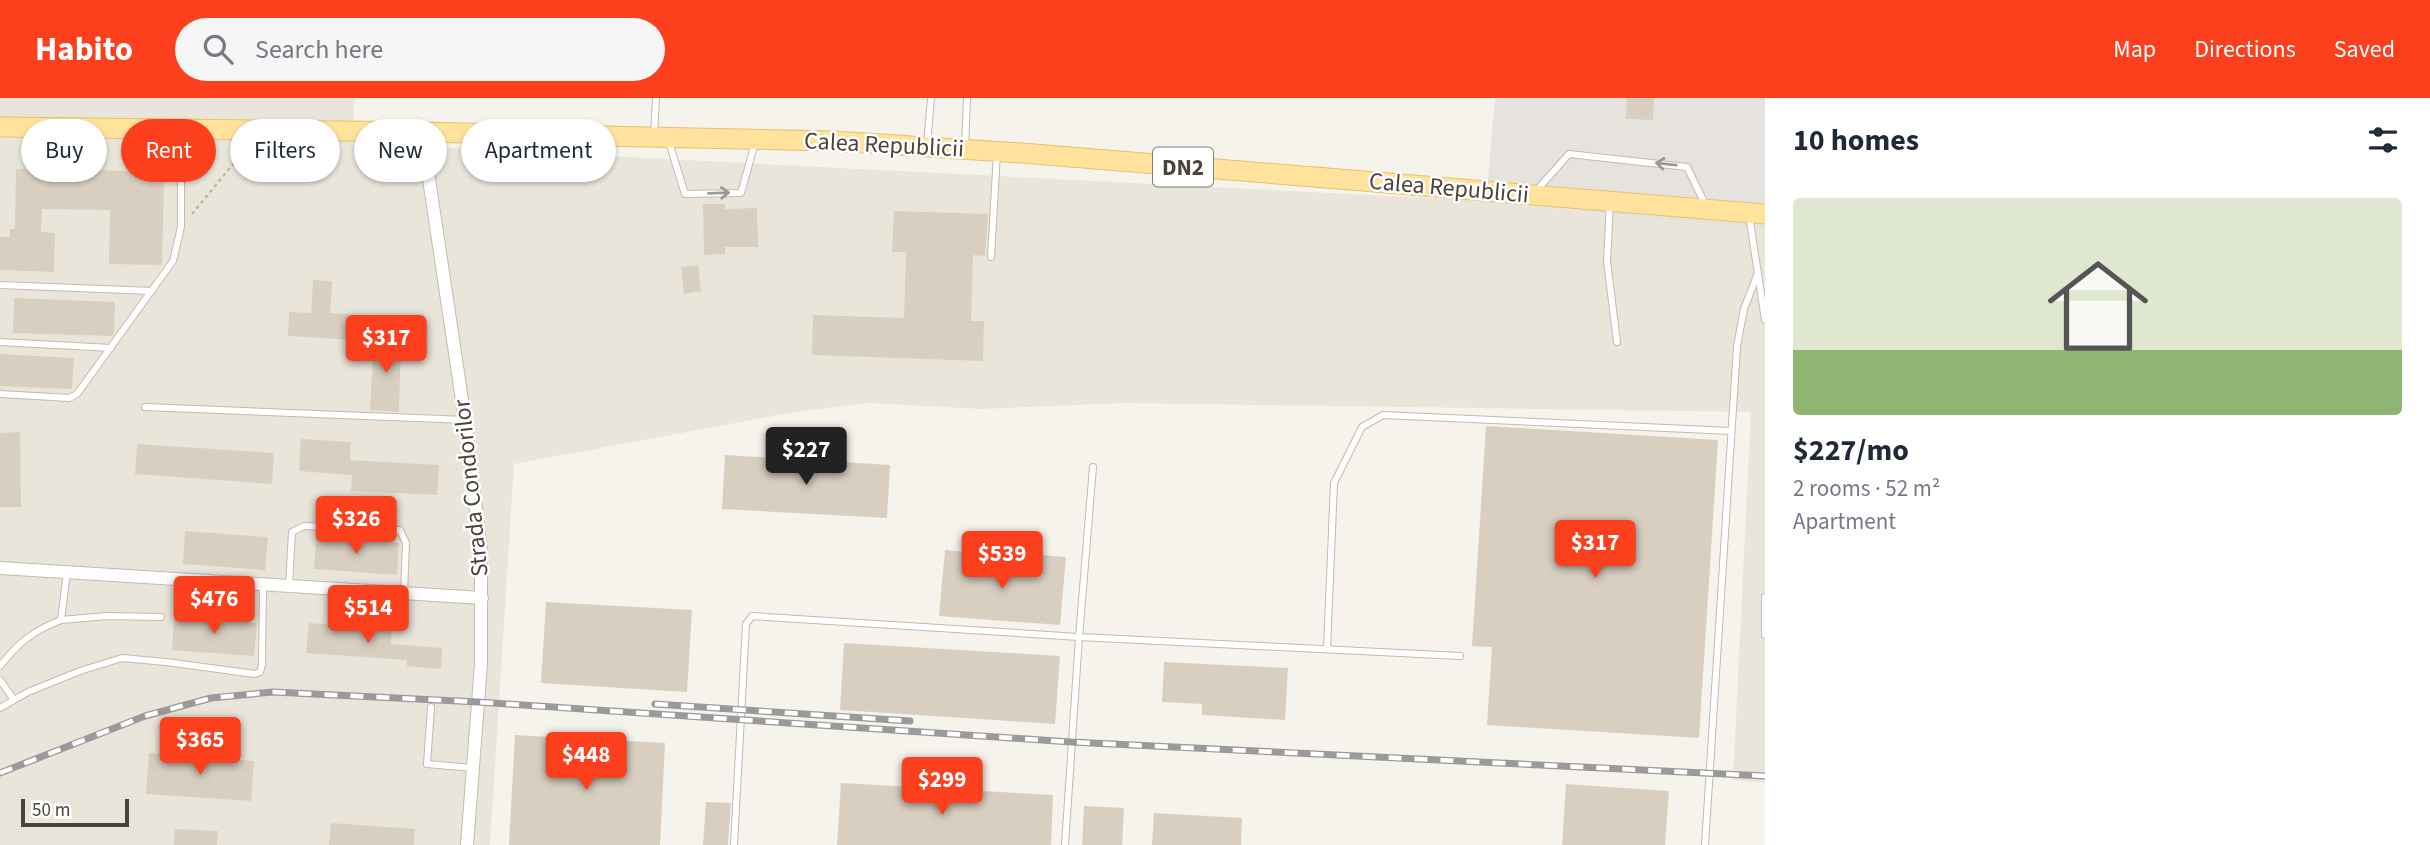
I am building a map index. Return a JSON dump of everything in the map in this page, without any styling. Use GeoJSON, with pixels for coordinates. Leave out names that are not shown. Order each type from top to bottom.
{"type":"FeatureCollection","features":[{"type":"Feature","properties":{"kind":"main road","name":"Calea Republicii"},"geometry":{"type":"LineString","coordinates":[[0,127],[230,131]]}},
{"type":"Feature","properties":{"kind":"main road","name":"Calea Republicii"},"geometry":{"type":"LineString","coordinates":[[447,133],[757,140],[964,149],[1757,214]]}},
{"type":"Feature","properties":{"kind":"street","name":"Strada Condorilor"},"geometry":{"type":"LineString","coordinates":[[429,182],[465,420],[481,551],[481,664],[467,845]]}},
{"type":"Feature","properties":{"kind":"street"},"geometry":{"type":"LineString","coordinates":[[0,568],[482,598]]}},
{"type":"Feature","properties":{"kind":"lane"},"geometry":{"type":"LineString","coordinates":[[656,98],[661,137],[685,194],[741,192],[757,140]]}},
{"type":"Feature","properties":{"kind":"lane"},"geometry":{"type":"LineString","coordinates":[[927,147],[931,98]]}},
{"type":"Feature","properties":{"kind":"lane"},"geometry":{"type":"LineString","coordinates":[[964,149],[967,98]]}},
{"type":"Feature","properties":{"kind":"lane"},"geometry":{"type":"LineString","coordinates":[[991,257],[998,152]]}},
{"type":"Feature","properties":{"kind":"lane"},"geometry":{"type":"LineString","coordinates":[[1533,195],[1569,154],[1687,166],[1708,209]]}},
{"type":"Feature","properties":{"kind":"lane"},"geometry":{"type":"LineString","coordinates":[[0,394],[69,398],[77,394],[173,261],[181,227],[181,182]]}},
{"type":"Feature","properties":{"kind":"lane"},"geometry":{"type":"LineString","coordinates":[[1610,201],[1607,261],[1617,342]]}},
{"type":"Feature","properties":{"kind":"lane"},"geometry":{"type":"LineString","coordinates":[[1757,214],[1758,273],[1765,320]]}},
{"type":"Feature","properties":{"kind":"lane"},"geometry":{"type":"LineString","coordinates":[[1705,845],[1737,346],[1744,309],[1758,273]]}},
{"type":"Feature","properties":{"kind":"lane"},"geometry":{"type":"LineString","coordinates":[[0,285],[152,291]]}},
{"type":"Feature","properties":{"kind":"lane"},"geometry":{"type":"LineString","coordinates":[[0,342],[111,348]]}},
{"type":"Feature","properties":{"kind":"lane"},"geometry":{"type":"LineString","coordinates":[[145,407],[465,420]]}},
{"type":"Feature","properties":{"kind":"lane"},"geometry":{"type":"LineString","coordinates":[[1327,649],[1334,483],[1362,427],[1382,415],[1731,430]]}},
{"type":"Feature","properties":{"kind":"lane"},"geometry":{"type":"LineString","coordinates":[[1065,845],[1093,467]]}},
{"type":"Feature","properties":{"kind":"lane"},"geometry":{"type":"LineString","coordinates":[[289,586],[292,532],[297,528],[304,526],[400,530],[406,543],[404,593]]}},
{"type":"Feature","properties":{"kind":"lane"},"geometry":{"type":"LineString","coordinates":[[61,620],[67,572]]}},
{"type":"Feature","properties":{"kind":"lane"},"geometry":{"type":"LineString","coordinates":[[0,708],[80,671],[122,658],[255,674],[260,672],[263,584]]}},
{"type":"Feature","properties":{"kind":"lane"},"geometry":{"type":"LineString","coordinates":[[1765,597],[1765,635]]}},
{"type":"Feature","properties":{"kind":"lane"},"geometry":{"type":"LineString","coordinates":[[733,845],[746,624],[752,616],[1079,637],[1460,656]]}},
{"type":"Feature","properties":{"kind":"lane"},"geometry":{"type":"LineString","coordinates":[[0,666],[21,641],[43,627],[61,620],[161,617]]}},
{"type":"Feature","properties":{"kind":"lane"},"geometry":{"type":"LineString","coordinates":[[0,680],[14,700]]}},
{"type":"Feature","properties":{"kind":"lane"},"geometry":{"type":"LineString","coordinates":[[432,707],[427,764],[473,768]]}},
{"type":"Feature","properties":{"kind":"path"},"geometry":{"type":"LineString","coordinates":[[181,227],[230,168]]}},
{"type":"Feature","properties":{"kind":"shaded area"},"geometry":{"type":"Polygon","coordinates":[[[0,98],[354,98],[354,182],[447,182],[447,148],[461,149],[461,182],[616,182],[616,157],[1486,201],[1765,230],[1765,783],[1733,780],[1751,412],[1123,403],[982,409],[866,403],[789,413],[514,464],[490,845],[0,845],[0,98]]]}},
{"type":"Feature","properties":{"kind":"shaded area"},"geometry":{"type":"Polygon","coordinates":[[[1495,98],[1765,98],[1765,230],[1486,201],[1495,98]]]}},
{"type":"Feature","properties":{"kind":"building"},"geometry":{"type":"Polygon","coordinates":[[[1627,98],[1654,98],[1653,120],[1626,119],[1627,98]]]}},
{"type":"Feature","properties":{"kind":"building"},"geometry":{"type":"Polygon","coordinates":[[[16,169],[21,169],[21,182],[107,182],[107,170],[121,171],[121,182],[164,182],[162,265],[109,264],[110,210],[42,209],[41,232],[55,233],[54,272],[0,270],[0,237],[10,237],[10,229],[15,229],[16,169]]]}},
{"type":"Feature","properties":{"kind":"building"},"geometry":{"type":"Polygon","coordinates":[[[703,204],[725,204],[725,209],[757,208],[758,247],[725,247],[725,254],[704,255],[703,204]]]}},
{"type":"Feature","properties":{"kind":"building"},"geometry":{"type":"Polygon","coordinates":[[[894,211],[988,214],[985,256],[973,255],[971,321],[984,321],[983,361],[812,355],[813,315],[904,318],[906,252],[892,252],[894,211]]]}},
{"type":"Feature","properties":{"kind":"building"},"geometry":{"type":"Polygon","coordinates":[[[698,265],[701,291],[684,294],[681,267],[698,265]]]}},
{"type":"Feature","properties":{"kind":"building"},"geometry":{"type":"Polygon","coordinates":[[[313,280],[332,281],[330,313],[375,316],[373,341],[288,336],[289,312],[311,313],[313,280]]]}},
{"type":"Feature","properties":{"kind":"building"},"geometry":{"type":"Polygon","coordinates":[[[14,298],[115,302],[114,333],[112,336],[13,333],[14,298]]]}},
{"type":"Feature","properties":{"kind":"building"},"geometry":{"type":"Polygon","coordinates":[[[374,338],[401,339],[399,412],[370,410],[374,338]]]}},
{"type":"Feature","properties":{"kind":"building"},"geometry":{"type":"Polygon","coordinates":[[[0,354],[74,358],[72,389],[0,386],[0,354]]]}},
{"type":"Feature","properties":{"kind":"building"},"geometry":{"type":"Polygon","coordinates":[[[1486,426],[1718,440],[1699,738],[1487,725],[1492,647],[1472,646],[1486,426]]]}},
{"type":"Feature","properties":{"kind":"building"},"geometry":{"type":"Polygon","coordinates":[[[20,432],[21,507],[0,507],[0,433],[20,432]]]}},
{"type":"Feature","properties":{"kind":"building"},"geometry":{"type":"Polygon","coordinates":[[[301,439],[351,442],[350,460],[439,465],[437,495],[351,491],[352,475],[299,471],[301,439]]]}},
{"type":"Feature","properties":{"kind":"building"},"geometry":{"type":"Polygon","coordinates":[[[137,444],[274,453],[272,484],[135,474],[137,444]]]}},
{"type":"Feature","properties":{"kind":"building"},"geometry":{"type":"Polygon","coordinates":[[[725,455],[890,465],[887,518],[722,509],[725,455]]]}},
{"type":"Feature","properties":{"kind":"building"},"geometry":{"type":"Polygon","coordinates":[[[185,531],[268,537],[265,570],[183,564],[185,531]]]}},
{"type":"Feature","properties":{"kind":"building"},"geometry":{"type":"Polygon","coordinates":[[[316,537],[399,543],[397,575],[314,569],[316,537]]]}},
{"type":"Feature","properties":{"kind":"building"},"geometry":{"type":"Polygon","coordinates":[[[945,550],[969,552],[968,566],[1040,572],[1042,555],[1066,557],[1060,625],[939,616],[945,550]]]}},
{"type":"Feature","properties":{"kind":"building"},"geometry":{"type":"Polygon","coordinates":[[[546,602],[692,610],[687,692],[541,683],[546,602]]]}},
{"type":"Feature","properties":{"kind":"building"},"geometry":{"type":"Polygon","coordinates":[[[174,616],[257,623],[254,656],[172,650],[174,616]]]}},
{"type":"Feature","properties":{"kind":"building"},"geometry":{"type":"Polygon","coordinates":[[[309,623],[392,629],[391,644],[442,648],[441,669],[407,666],[407,660],[306,653],[309,623]]]}},
{"type":"Feature","properties":{"kind":"building"},"geometry":{"type":"Polygon","coordinates":[[[844,643],[1060,656],[1055,724],[840,710],[844,643]]]}},
{"type":"Feature","properties":{"kind":"building"},"geometry":{"type":"Polygon","coordinates":[[[1164,662],[1288,668],[1285,720],[1202,715],[1202,704],[1162,702],[1164,662]]]}},
{"type":"Feature","properties":{"kind":"building"},"geometry":{"type":"Polygon","coordinates":[[[515,735],[665,743],[660,845],[509,845],[515,735]]]}},
{"type":"Feature","properties":{"kind":"building"},"geometry":{"type":"Polygon","coordinates":[[[149,753],[254,761],[251,801],[146,794],[149,753]]]}},
{"type":"Feature","properties":{"kind":"building"},"geometry":{"type":"Polygon","coordinates":[[[841,783],[1053,795],[1051,845],[837,845],[841,783]]]}},
{"type":"Feature","properties":{"kind":"building"},"geometry":{"type":"Polygon","coordinates":[[[1566,784],[1669,791],[1665,845],[1562,845],[1566,784]]]}},
{"type":"Feature","properties":{"kind":"building"},"geometry":{"type":"Polygon","coordinates":[[[706,802],[731,803],[728,845],[703,845],[706,802]]]}},
{"type":"Feature","properties":{"kind":"building"},"geometry":{"type":"Polygon","coordinates":[[[1084,806],[1124,808],[1122,845],[1082,845],[1084,806]]]}},
{"type":"Feature","properties":{"kind":"building"},"geometry":{"type":"Polygon","coordinates":[[[1154,813],[1242,818],[1241,845],[1152,845],[1154,813]]]}},
{"type":"Feature","properties":{"kind":"building"},"geometry":{"type":"Polygon","coordinates":[[[331,823],[415,829],[414,845],[329,845],[331,823]]]}},
{"type":"Feature","properties":{"kind":"building"},"geometry":{"type":"Polygon","coordinates":[[[175,829],[218,831],[217,845],[174,845],[175,829]]]}},
{"type":"Feature","properties":{"kind":"railway"},"geometry":{"type":"LineString","coordinates":[[0,773],[145,716],[211,698],[273,692],[478,702],[1071,742],[1765,776]]}},
{"type":"Feature","properties":{"kind":"railway"},"geometry":{"type":"LineString","coordinates":[[655,704],[910,721]]}}]}
